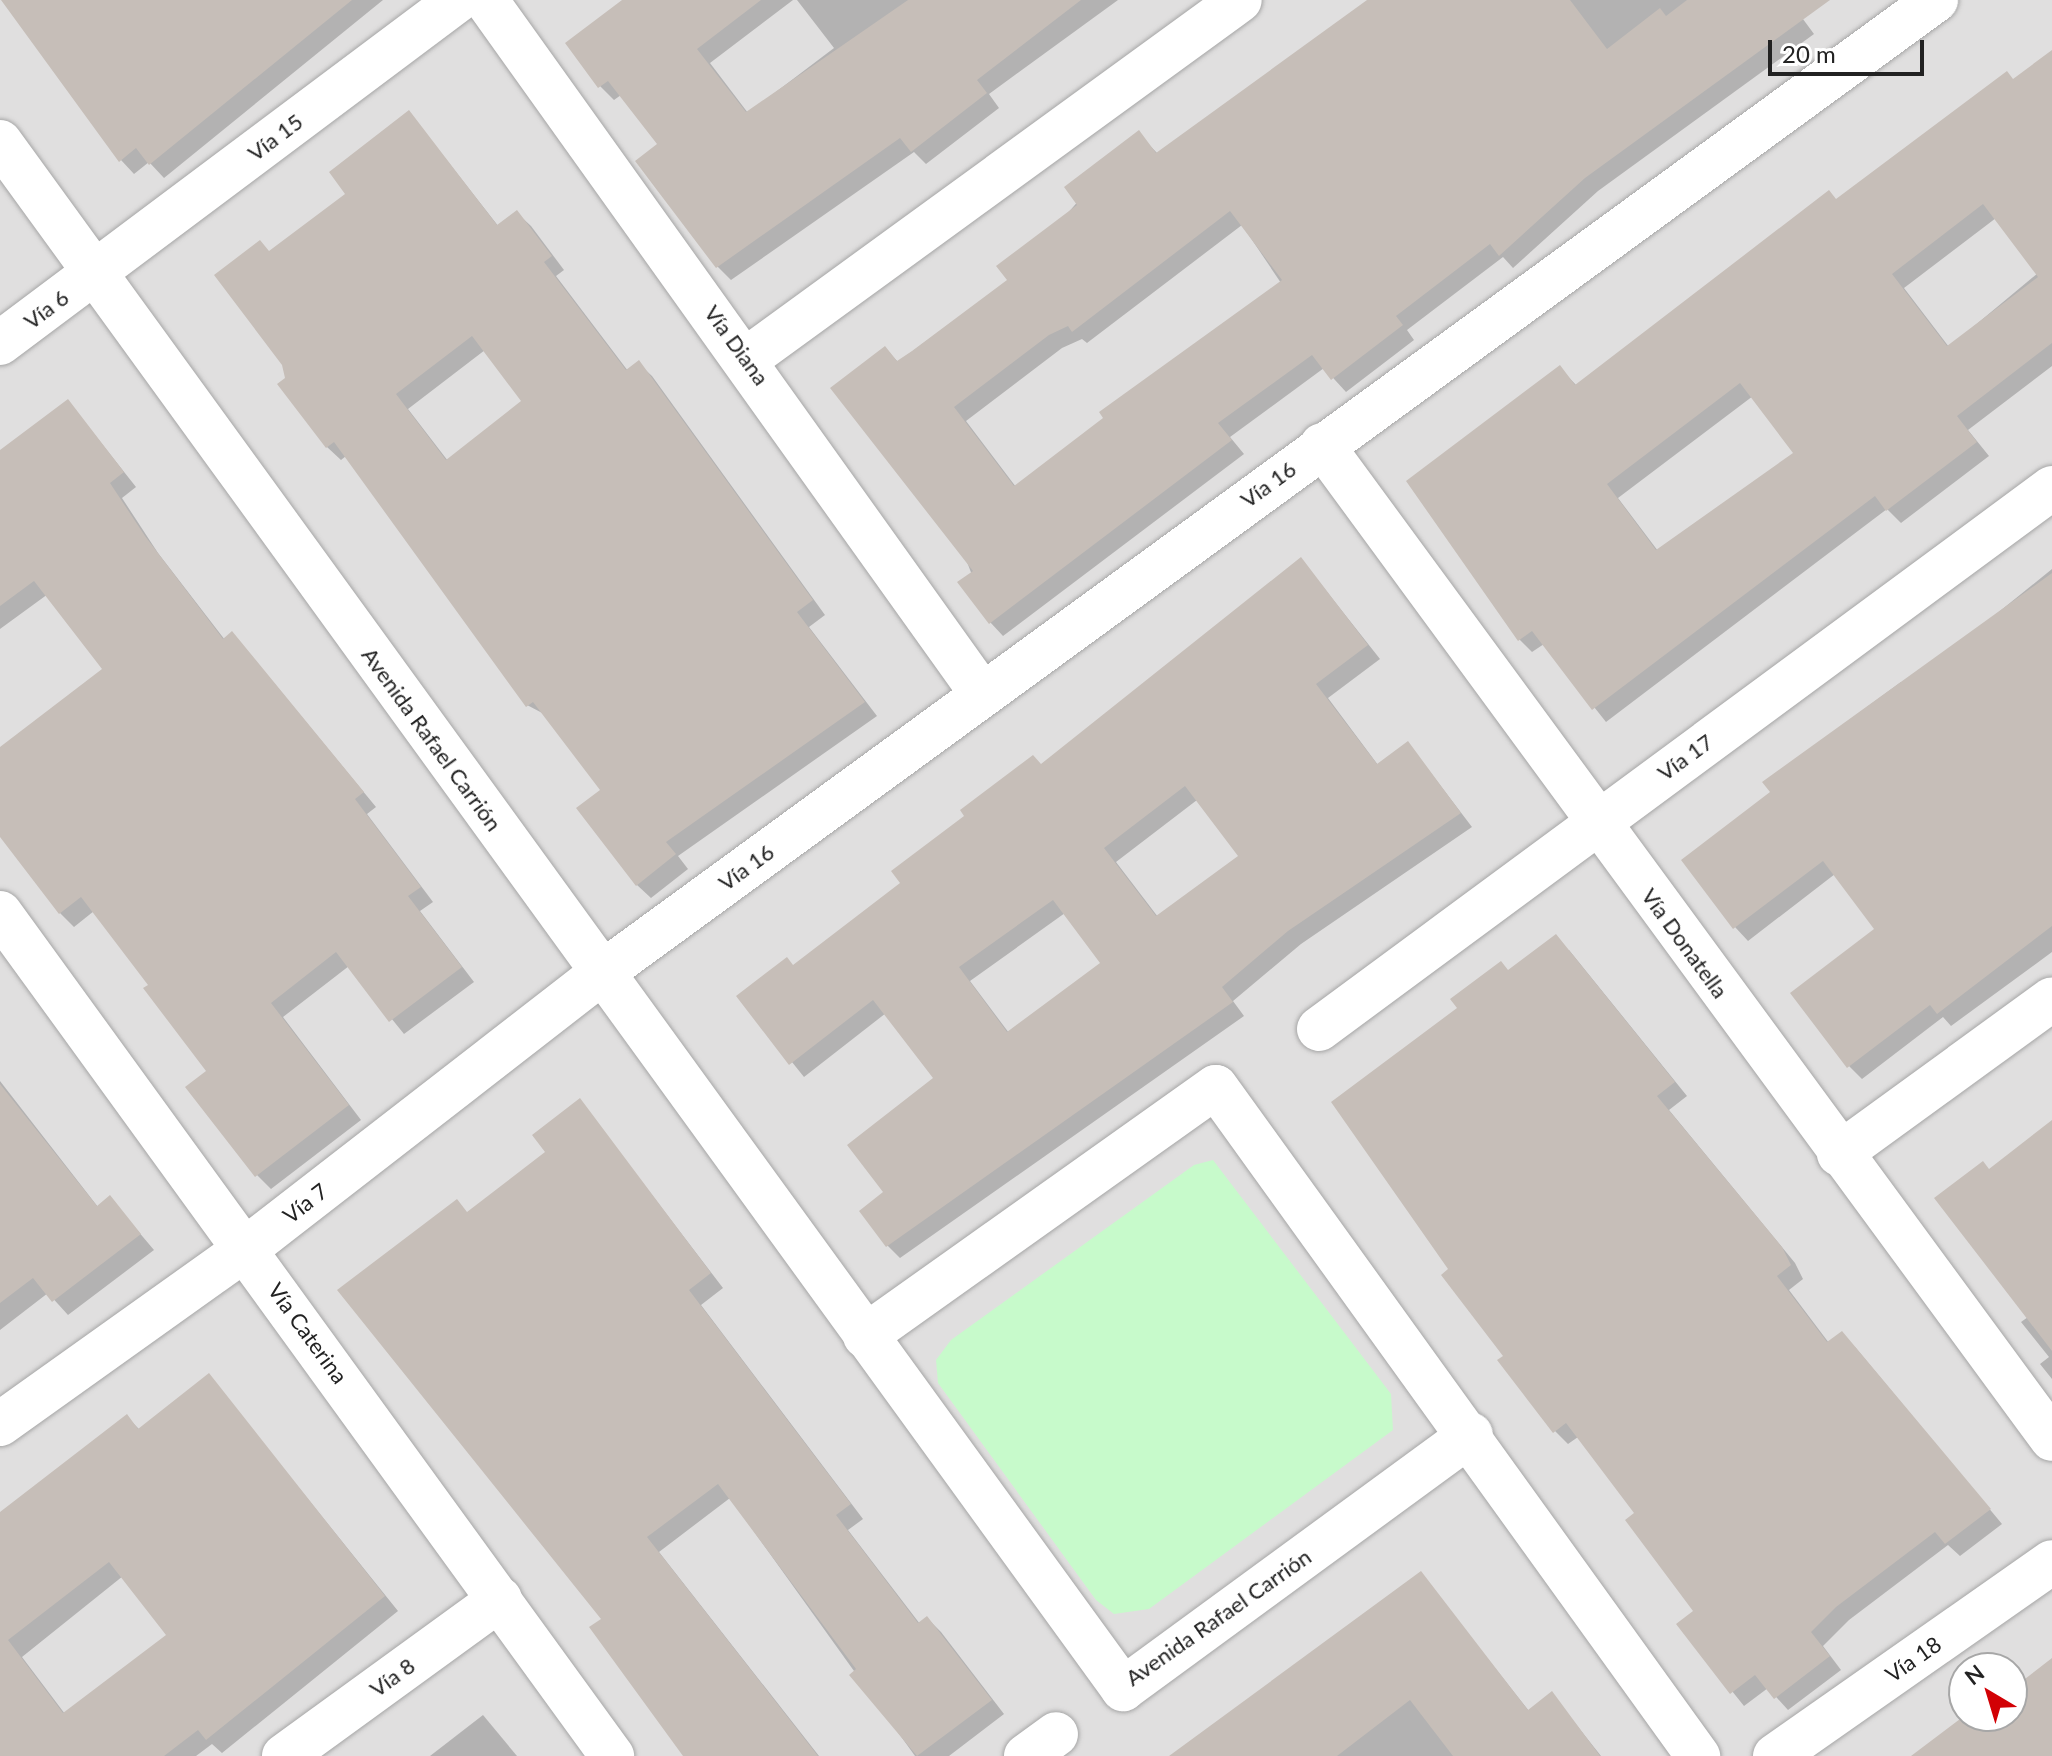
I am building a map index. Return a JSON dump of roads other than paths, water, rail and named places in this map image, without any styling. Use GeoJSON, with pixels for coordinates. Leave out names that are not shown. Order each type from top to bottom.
{"type":"FeatureCollection","features":[{"type":"Feature","properties":{"kind":"street","name":"Vía 15"},"geometry":{"type":"LineString","coordinates":[[92,274],[458,0]]}},
{"type":"Feature","properties":{"kind":"street","name":"Vía Diana"},"geometry":{"type":"LineString","coordinates":[[486,0],[748,358],[982,694]]}},
{"type":"Feature","properties":{"kind":"street"},"geometry":{"type":"LineString","coordinates":[[748,358],[1240,0]]}},
{"type":"Feature","properties":{"kind":"street","name":"Vía 16"},"geometry":{"type":"LineString","coordinates":[[603,972],[1936,0]]}},
{"type":"Feature","properties":{"kind":"street","name":"Avenida Rafael Carrión"},"geometry":{"type":"LineString","coordinates":[[0,142],[92,274],[1123,1689],[1471,1434]]}},
{"type":"Feature","properties":{"kind":"street","name":"Vía 6"},"geometry":{"type":"LineString","coordinates":[[0,343],[92,274]]}},
{"type":"Feature","properties":{"kind":"street","name":"Vía Donatella"},"geometry":{"type":"LineString","coordinates":[[1322,445],[1839,1154],[2052,1439]]}},
{"type":"Feature","properties":{"kind":"street","name":"Vía 17"},"geometry":{"type":"LineString","coordinates":[[1319,1029],[2052,488]]}},
{"type":"Feature","properties":{"kind":"street","name":"Vía Caterina"},"geometry":{"type":"LineString","coordinates":[[0,913],[247,1248],[612,1756]]}},
{"type":"Feature","properties":{"kind":"street","name":"Vía 7"},"geometry":{"type":"LineString","coordinates":[[0,1424],[247,1248],[603,972]]}},
{"type":"Feature","properties":{"kind":"street"},"geometry":{"type":"LineString","coordinates":[[1839,1154],[2052,999]]}},
{"type":"Feature","properties":{"kind":"street"},"geometry":{"type":"LineString","coordinates":[[865,1336],[1216,1087],[1471,1434],[1698,1756]]}},
{"type":"Feature","properties":{"kind":"street","name":"Vía 18"},"geometry":{"type":"LineString","coordinates":[[1775,1756],[2052,1562]]}},
{"type":"Feature","properties":{"kind":"street","name":"Vía 8"},"geometry":{"type":"LineString","coordinates":[[284,1756],[500,1599]]}}]}
